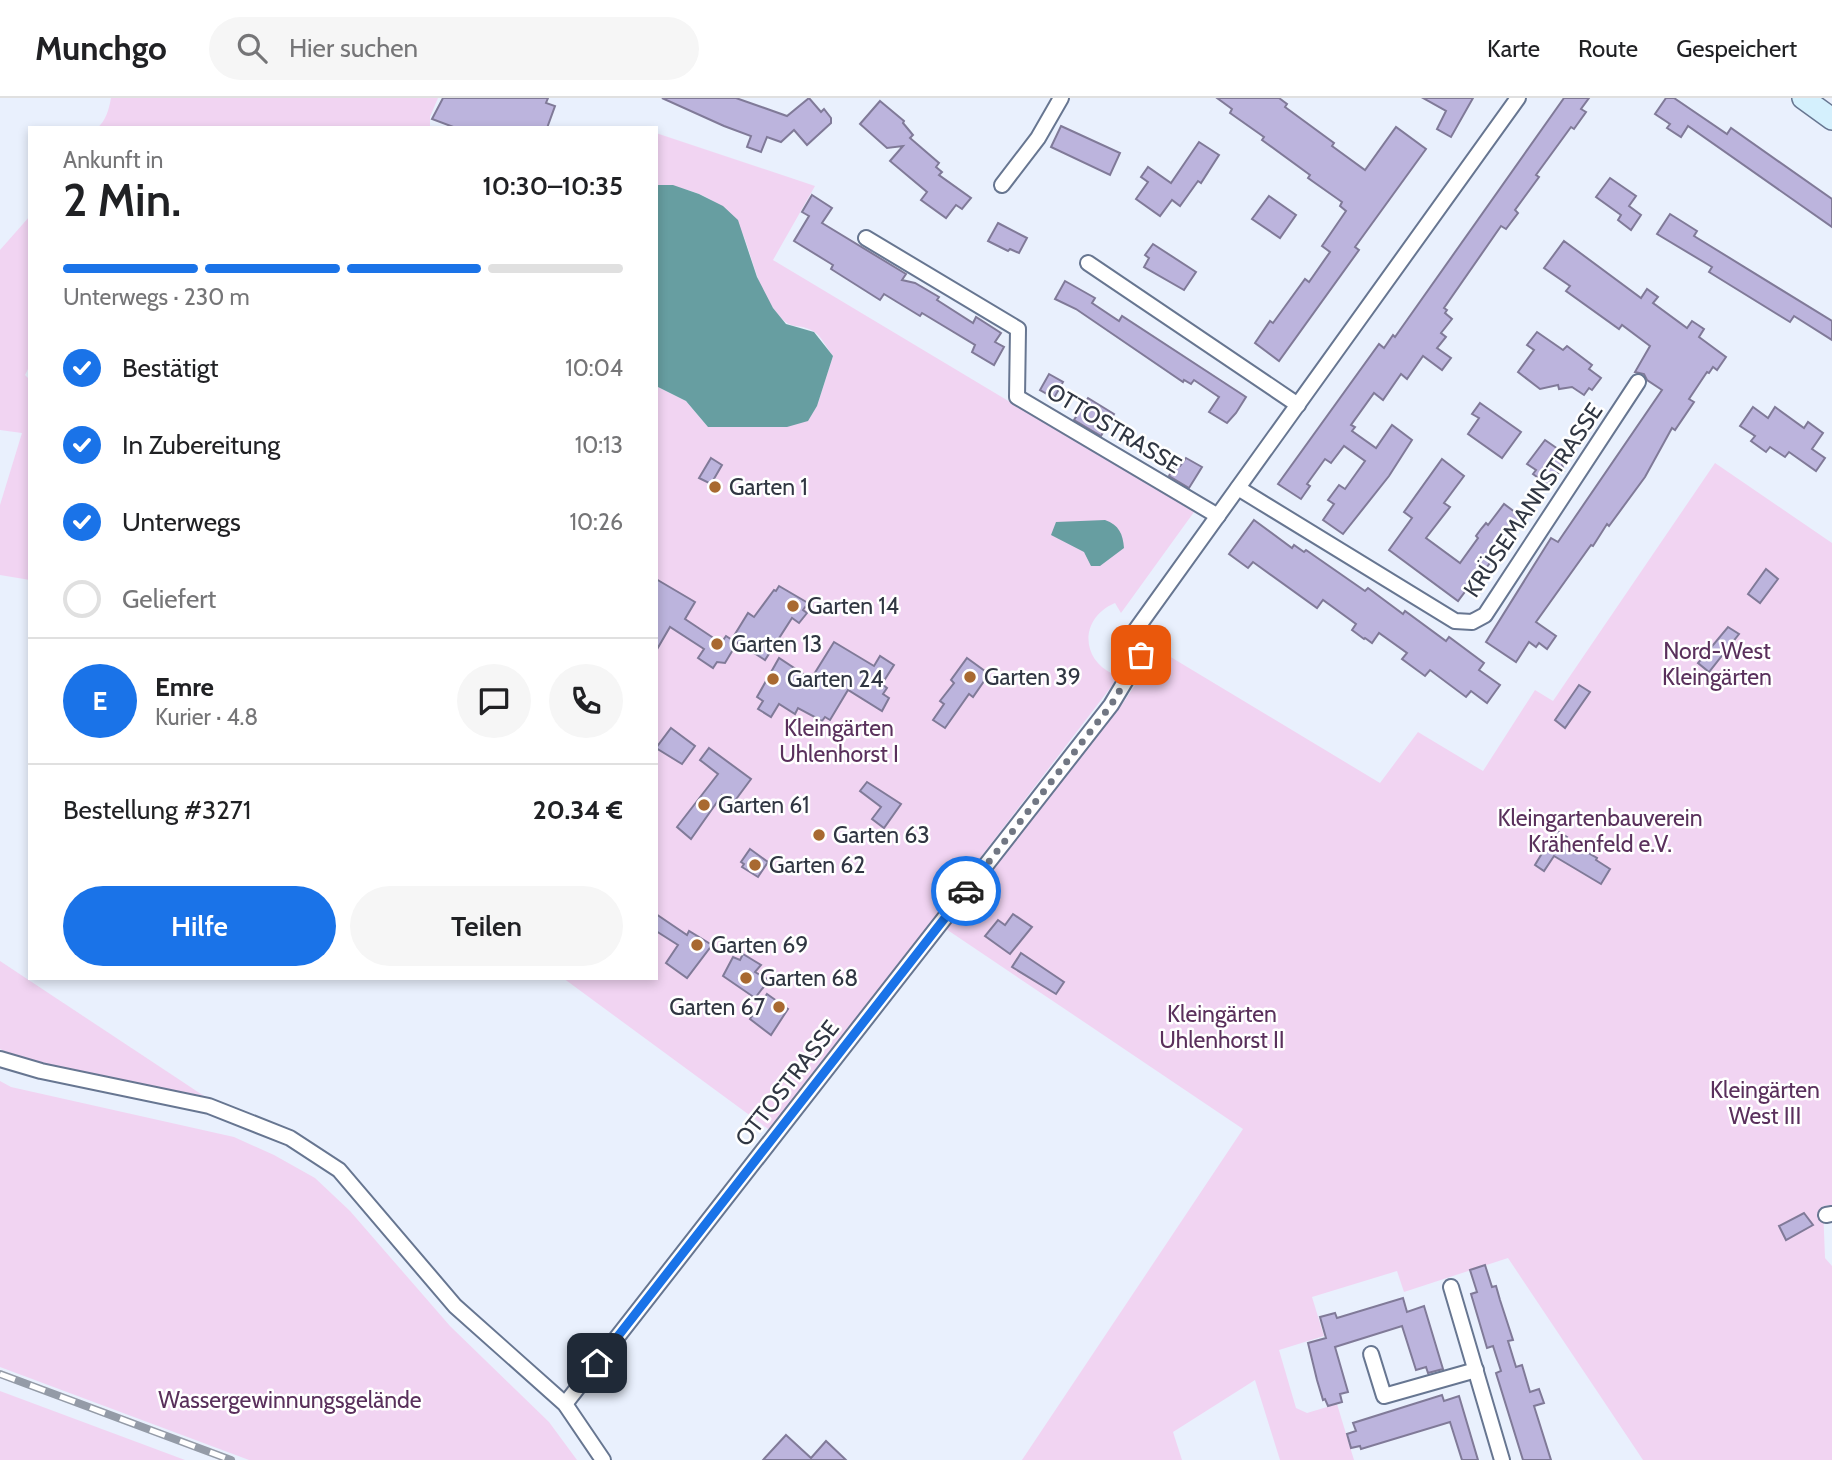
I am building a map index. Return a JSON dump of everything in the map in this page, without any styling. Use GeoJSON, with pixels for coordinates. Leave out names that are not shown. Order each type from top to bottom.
{"type":"FeatureCollection","features":[{"type":"Feature","properties":{"kind":"street"},"geometry":{"type":"LineString","coordinates":[[1002,185],[1038,138],[1061,98]]}},
{"type":"Feature","properties":{"kind":"street","name":"OTTOSTRASSE"},"geometry":{"type":"LineString","coordinates":[[565,1404],[1111,705],[1141,655],[1130,638],[1518,98]]}},
{"type":"Feature","properties":{"kind":"street"},"geometry":{"type":"LineString","coordinates":[[1803,98],[1832,119]]}},
{"type":"Feature","properties":{"kind":"street","name":"OTTOSTRASSE"},"geometry":{"type":"LineString","coordinates":[[866,238],[1018,329],[1017,397],[1218,516]]}},
{"type":"Feature","properties":{"kind":"street"},"geometry":{"type":"LineString","coordinates":[[1088,263],[1298,405]]}},
{"type":"Feature","properties":{"kind":"street","name":"KRÜSEMANNSTRASSE"},"geometry":{"type":"LineString","coordinates":[[1238,488],[1455,621],[1472,622],[1485,615],[1638,382]]}},
{"type":"Feature","properties":{"kind":"street"},"geometry":{"type":"LineString","coordinates":[[0,1059],[41,1072],[209,1106],[290,1138],[339,1170],[456,1306],[565,1404],[603,1460]]}},
{"type":"Feature","properties":{"kind":"street"},"geometry":{"type":"LineString","coordinates":[[1451,1287],[1502,1460]]}},
{"type":"Feature","properties":{"kind":"street"},"geometry":{"type":"LineString","coordinates":[[1371,1354],[1384,1396],[1476,1370]]}},
{"type":"Feature","properties":{"kind":"green space"},"geometry":{"type":"Polygon","coordinates":[[[111,98],[438,98],[430,117],[430,126],[99,126],[111,98]]]}},
{"type":"Feature","properties":{"kind":"green space","name":"Kleingärten Uhlenhorst I"},"geometry":{"type":"Polygon","coordinates":[[[658,134],[815,186],[773,260],[1194,512],[1121,613],[1115,603],[1104,609],[1090,627],[1088,638],[1094,658],[1113,674],[1119,663],[1124,666],[1111,687],[771,1131],[566,980],[658,980],[658,387],[686,401],[708,427],[808,420],[817,406],[833,356],[816,333],[807,328],[790,325],[770,304],[744,237],[730,214],[708,198],[658,185],[658,134]]]}},
{"type":"Feature","properties":{"kind":"green space"},"geometry":{"type":"Polygon","coordinates":[[[28,218],[28,369],[25,375],[28,378],[28,580],[0,575],[0,505],[22,433],[0,430],[0,250],[28,218]]]}},
{"type":"Feature","properties":{"kind":"green space"},"geometry":{"type":"Polygon","coordinates":[[[1715,463],[1832,543],[1832,1205],[1823,1206],[1825,1258],[1832,1266],[1832,1460],[1643,1460],[1508,1258],[1404,1292],[1397,1271],[1312,1297],[1324,1336],[1279,1350],[1296,1408],[1307,1413],[1337,1404],[1354,1460],[1280,1460],[1255,1380],[1173,1432],[1182,1460],[1022,1460],[1243,1129],[946,929],[1125,700],[1159,650],[1380,783],[1418,732],[1483,771],[1535,690],[1553,701],[1715,463]]]}},
{"type":"Feature","properties":{"kind":"green space"},"geometry":{"type":"Polygon","coordinates":[[[0,961],[204,1096],[31,1063],[0,1049],[0,961]]]}},
{"type":"Feature","properties":{"kind":"green space","name":"Wassergewinnungsgelände"},"geometry":{"type":"Polygon","coordinates":[[[0,1081],[11,1087],[234,1137],[315,1178],[350,1211],[450,1326],[549,1422],[577,1460],[249,1460],[0,1367],[0,1081]]]}},
{"type":"Feature","properties":{"kind":"green space"},"geometry":{"type":"Polygon","coordinates":[[[0,1391],[185,1460],[0,1460],[0,1391]]]}},
{"type":"Feature","properties":{"kind":"shaded area"},"geometry":{"type":"Polygon","coordinates":[[[658,185],[673,185],[699,194],[723,206],[738,220],[757,277],[773,308],[786,324],[814,332],[833,356],[817,406],[808,421],[787,427],[708,427],[686,401],[658,387],[658,185]]]}},
{"type":"Feature","properties":{"kind":"shaded area"},"geometry":{"type":"Polygon","coordinates":[[[1105,520],[1119,531],[1124,548],[1100,566],[1091,566],[1084,552],[1051,535],[1056,522],[1105,520]]]}},
{"type":"Feature","properties":{"kind":"building"},"geometry":{"type":"Polygon","coordinates":[[[443,98],[548,98],[546,103],[555,106],[548,126],[451,126],[432,119],[443,98]]]}},
{"type":"Feature","properties":{"kind":"building"},"geometry":{"type":"Polygon","coordinates":[[[662,98],[736,98],[787,116],[809,98],[821,112],[824,109],[831,118],[831,123],[807,145],[794,130],[781,142],[767,137],[761,152],[747,147],[751,136],[662,98]]]}},
{"type":"Feature","properties":{"kind":"building"},"geometry":{"type":"Polygon","coordinates":[[[1217,98],[1279,98],[1287,104],[1285,107],[1365,170],[1396,127],[1426,149],[1355,247],[1359,250],[1279,361],[1255,343],[1305,279],[1309,282],[1330,252],[1322,246],[1346,211],[1340,206],[1342,202],[1262,140],[1264,137],[1230,113],[1232,109],[1217,98]]]}},
{"type":"Feature","properties":{"kind":"building"},"geometry":{"type":"Polygon","coordinates":[[[1423,98],[1473,98],[1451,137],[1437,129],[1446,111],[1423,98]]]}},
{"type":"Feature","properties":{"kind":"building"},"geometry":{"type":"Polygon","coordinates":[[[1564,98],[1589,98],[1581,109],[1586,112],[1574,129],[1571,127],[1536,175],[1539,177],[1515,210],[1518,213],[1506,229],[1501,226],[1444,308],[1447,310],[1445,313],[1452,319],[1441,333],[1446,337],[1437,348],[1451,358],[1442,370],[1423,356],[1407,379],[1401,374],[1383,400],[1374,393],[1351,425],[1355,427],[1352,431],[1376,448],[1392,425],[1412,440],[1389,476],[1343,534],[1323,520],[1334,504],[1328,500],[1339,485],[1345,489],[1365,461],[1344,446],[1331,463],[1325,459],[1307,484],[1310,486],[1301,499],[1278,484],[1379,344],[1384,348],[1393,335],[1395,337],[1564,98]]]}},
{"type":"Feature","properties":{"kind":"building"},"geometry":{"type":"Polygon","coordinates":[[[1666,98],[1674,98],[1727,134],[1731,128],[1832,199],[1832,227],[1688,126],[1681,137],[1667,128],[1670,124],[1655,114],[1666,98]]]}},
{"type":"Feature","properties":{"kind":"building"},"geometry":{"type":"Polygon","coordinates":[[[880,101],[904,121],[913,135],[910,138],[939,163],[936,167],[942,172],[939,175],[971,198],[962,209],[956,205],[946,218],[921,200],[927,192],[890,161],[903,146],[887,148],[860,124],[880,101]]]}},
{"type":"Feature","properties":{"kind":"building"},"geometry":{"type":"Polygon","coordinates":[[[1061,126],[1120,153],[1110,175],[1051,147],[1061,126]]]}},
{"type":"Feature","properties":{"kind":"building"},"geometry":{"type":"Polygon","coordinates":[[[1199,142],[1219,155],[1201,183],[1198,181],[1180,206],[1172,200],[1160,216],[1136,199],[1148,182],[1141,177],[1148,167],[1171,183],[1199,142]]]}},
{"type":"Feature","properties":{"kind":"building"},"geometry":{"type":"Polygon","coordinates":[[[1610,178],[1636,196],[1629,206],[1641,215],[1631,230],[1618,220],[1621,215],[1596,197],[1610,178]]]}},
{"type":"Feature","properties":{"kind":"building"},"geometry":{"type":"Polygon","coordinates":[[[812,195],[832,208],[822,223],[906,274],[902,280],[915,283],[939,297],[937,300],[973,323],[976,317],[1001,333],[995,342],[1004,347],[994,365],[972,352],[975,345],[884,294],[880,300],[831,269],[833,265],[794,241],[809,216],[802,212],[812,195]]]}},
{"type":"Feature","properties":{"kind":"building"},"geometry":{"type":"Polygon","coordinates":[[[1269,196],[1296,215],[1280,238],[1252,219],[1269,196]]]}},
{"type":"Feature","properties":{"kind":"building"},"geometry":{"type":"Polygon","coordinates":[[[1670,214],[1697,231],[1694,236],[1832,321],[1832,340],[1794,316],[1790,322],[1709,272],[1712,267],[1657,234],[1670,214]]]}},
{"type":"Feature","properties":{"kind":"building"},"geometry":{"type":"Polygon","coordinates":[[[998,223],[1027,238],[1019,253],[1010,249],[1008,251],[988,241],[998,223]]]}},
{"type":"Feature","properties":{"kind":"building"},"geometry":{"type":"Polygon","coordinates":[[[1564,241],[1641,298],[1647,289],[1658,297],[1653,303],[1687,328],[1692,321],[1704,329],[1699,337],[1726,357],[1717,370],[1713,367],[1707,372],[1689,399],[1694,402],[1675,430],[1672,428],[1645,477],[1609,526],[1607,524],[1593,546],[1591,545],[1536,622],[1556,636],[1547,649],[1539,643],[1536,647],[1529,642],[1516,662],[1486,642],[1551,538],[1558,542],[1662,390],[1647,380],[1644,374],[1635,372],[1650,346],[1622,325],[1619,329],[1566,291],[1570,286],[1544,268],[1564,241]]]}},
{"type":"Feature","properties":{"kind":"building"},"geometry":{"type":"Polygon","coordinates":[[[1153,244],[1196,272],[1184,290],[1144,267],[1149,258],[1145,255],[1153,244]]]}},
{"type":"Feature","properties":{"kind":"building"},"geometry":{"type":"Polygon","coordinates":[[[1065,281],[1095,298],[1092,303],[1119,321],[1122,316],[1246,397],[1236,413],[1227,423],[1209,412],[1219,397],[1194,380],[1191,384],[1184,380],[1183,382],[1076,309],[1055,299],[1065,281]]]}},
{"type":"Feature","properties":{"kind":"building"},"geometry":{"type":"Polygon","coordinates":[[[1537,332],[1563,350],[1567,346],[1592,365],[1589,369],[1601,378],[1592,390],[1589,388],[1584,395],[1572,387],[1559,389],[1558,385],[1540,389],[1518,372],[1534,350],[1527,345],[1537,332]]]}},
{"type":"Feature","properties":{"kind":"building"},"geometry":{"type":"Polygon","coordinates":[[[1049,374],[1063,382],[1054,398],[1040,390],[1049,374]]]}},
{"type":"Feature","properties":{"kind":"building"},"geometry":{"type":"Polygon","coordinates":[[[1088,398],[1114,414],[1101,436],[1074,420],[1088,398]]]}},
{"type":"Feature","properties":{"kind":"building"},"geometry":{"type":"Polygon","coordinates":[[[1480,403],[1521,432],[1502,458],[1468,434],[1479,418],[1472,414],[1480,403]]]}},
{"type":"Feature","properties":{"kind":"building"},"geometry":{"type":"Polygon","coordinates":[[[1753,407],[1768,418],[1775,407],[1804,428],[1808,422],[1823,433],[1812,449],[1825,458],[1816,471],[1789,452],[1785,457],[1770,447],[1766,452],[1751,441],[1755,436],[1740,426],[1753,407]]]}},
{"type":"Feature","properties":{"kind":"building"},"geometry":{"type":"Polygon","coordinates":[[[1545,440],[1568,456],[1562,464],[1564,471],[1555,474],[1548,485],[1533,474],[1536,470],[1527,464],[1545,440]]]}},
{"type":"Feature","properties":{"kind":"building"},"geometry":{"type":"Polygon","coordinates":[[[711,458],[722,465],[711,484],[699,478],[711,458]]]}},
{"type":"Feature","properties":{"kind":"building"},"geometry":{"type":"Polygon","coordinates":[[[1186,458],[1202,467],[1189,488],[1169,476],[1176,464],[1180,466],[1186,458]]]}},
{"type":"Feature","properties":{"kind":"building"},"geometry":{"type":"Polygon","coordinates":[[[1442,459],[1464,476],[1444,503],[1450,507],[1426,538],[1460,563],[1478,538],[1476,536],[1481,529],[1486,523],[1488,525],[1504,504],[1523,518],[1458,601],[1389,550],[1412,518],[1404,512],[1442,459]]]}},
{"type":"Feature","properties":{"kind":"building"},"geometry":{"type":"Polygon","coordinates":[[[1254,520],[1292,548],[1294,545],[1304,552],[1306,550],[1365,591],[1368,588],[1403,614],[1405,611],[1446,641],[1449,637],[1484,663],[1479,670],[1500,685],[1487,703],[1471,691],[1466,697],[1430,670],[1425,676],[1402,659],[1407,653],[1379,633],[1372,643],[1364,639],[1352,630],[1356,624],[1323,600],[1317,608],[1253,562],[1248,568],[1229,554],[1254,520]]]}},
{"type":"Feature","properties":{"kind":"building"},"geometry":{"type":"Polygon","coordinates":[[[1766,569],[1778,579],[1760,603],[1748,594],[1766,569]]]}},
{"type":"Feature","properties":{"kind":"building"},"geometry":{"type":"Polygon","coordinates":[[[658,580],[695,602],[685,619],[721,643],[726,636],[737,643],[725,663],[717,662],[713,668],[698,658],[704,649],[670,627],[658,648],[658,580]]]}},
{"type":"Feature","properties":{"kind":"building"},"geometry":{"type":"Polygon","coordinates":[[[779,586],[808,603],[803,610],[807,613],[799,623],[792,618],[765,660],[732,639],[748,613],[754,617],[779,586]]]}},
{"type":"Feature","properties":{"kind":"building"},"geometry":{"type":"Polygon","coordinates":[[[1728,627],[1739,634],[1709,672],[1698,663],[1728,627]]]}},
{"type":"Feature","properties":{"kind":"building"},"geometry":{"type":"Polygon","coordinates":[[[834,642],[874,666],[880,656],[894,665],[882,684],[887,688],[883,694],[889,698],[882,711],[848,690],[830,720],[825,717],[822,721],[798,708],[795,714],[779,704],[771,717],[758,709],[763,701],[757,697],[779,658],[811,679],[834,642]]]}},
{"type":"Feature","properties":{"kind":"building"},"geometry":{"type":"Polygon","coordinates":[[[967,658],[989,674],[973,697],[969,694],[945,728],[933,720],[944,704],[940,701],[954,683],[951,680],[967,658]]]}},
{"type":"Feature","properties":{"kind":"building"},"geometry":{"type":"Polygon","coordinates":[[[1579,685],[1590,692],[1565,728],[1555,720],[1579,685]]]}},
{"type":"Feature","properties":{"kind":"building"},"geometry":{"type":"Polygon","coordinates":[[[671,728],[695,746],[682,764],[658,749],[671,728]]]}},
{"type":"Feature","properties":{"kind":"building","name":"Garten 61"},"geometry":{"type":"Polygon","coordinates":[[[709,748],[751,779],[734,802],[722,795],[691,839],[677,827],[718,774],[700,760],[709,748]]]}},
{"type":"Feature","properties":{"kind":"building"},"geometry":{"type":"Polygon","coordinates":[[[867,782],[901,804],[884,828],[872,819],[881,807],[860,791],[867,782]]]}},
{"type":"Feature","properties":{"kind":"building"},"geometry":{"type":"Polygon","coordinates":[[[1556,830],[1567,837],[1565,840],[1597,858],[1596,860],[1610,869],[1601,884],[1554,856],[1544,871],[1535,865],[1556,830]]]}},
{"type":"Feature","properties":{"kind":"building","name":"Garten 62"},"geometry":{"type":"Polygon","coordinates":[[[750,849],[768,862],[758,877],[742,867],[744,864],[741,862],[750,849]]]}},
{"type":"Feature","properties":{"kind":"building"},"geometry":{"type":"Polygon","coordinates":[[[1013,914],[1032,927],[1010,954],[985,936],[998,920],[1005,925],[1013,914]]]}},
{"type":"Feature","properties":{"kind":"building"},"geometry":{"type":"Polygon","coordinates":[[[658,915],[687,935],[689,931],[712,945],[687,978],[666,963],[678,945],[658,932],[658,915]]]}},
{"type":"Feature","properties":{"kind":"building"},"geometry":{"type":"Polygon","coordinates":[[[1021,953],[1064,982],[1056,994],[1012,967],[1021,953]]]}},
{"type":"Feature","properties":{"kind":"building","name":"Garten 68"},"geometry":{"type":"Polygon","coordinates":[[[743,954],[761,965],[755,972],[769,980],[755,998],[723,976],[733,957],[740,960],[743,954]]]}},
{"type":"Feature","properties":{"kind":"building"},"geometry":{"type":"Polygon","coordinates":[[[767,994],[788,1009],[771,1035],[750,1019],[767,994]]]}},
{"type":"Feature","properties":{"kind":"building"},"geometry":{"type":"Polygon","coordinates":[[[1804,1213],[1813,1225],[1786,1240],[1779,1226],[1804,1213]]]}},
{"type":"Feature","properties":{"kind":"building"},"geometry":{"type":"Polygon","coordinates":[[[1485,1265],[1492,1287],[1496,1286],[1513,1340],[1508,1341],[1516,1367],[1522,1365],[1530,1392],[1539,1389],[1544,1403],[1534,1406],[1551,1460],[1523,1460],[1496,1373],[1501,1371],[1493,1346],[1487,1348],[1471,1294],[1477,1292],[1470,1270],[1485,1265]]]}},
{"type":"Feature","properties":{"kind":"building"},"geometry":{"type":"Polygon","coordinates":[[[1403,1298],[1407,1312],[1424,1306],[1443,1369],[1428,1373],[1426,1367],[1416,1370],[1402,1326],[1335,1347],[1348,1392],[1340,1394],[1342,1402],[1328,1406],[1325,1399],[1323,1400],[1308,1343],[1326,1338],[1320,1317],[1335,1313],[1337,1318],[1403,1298]]]}},
{"type":"Feature","properties":{"kind":"building"},"geometry":{"type":"Polygon","coordinates":[[[1442,1395],[1444,1401],[1459,1396],[1478,1460],[1462,1460],[1450,1422],[1361,1449],[1360,1446],[1351,1448],[1347,1434],[1356,1431],[1353,1423],[1442,1395]]]}},
{"type":"Feature","properties":{"kind":"building"},"geometry":{"type":"Polygon","coordinates":[[[786,1435],[811,1458],[826,1441],[846,1460],[763,1460],[786,1435]]]}},
{"type":"Feature","properties":{"kind":"railway"},"geometry":{"type":"LineString","coordinates":[[0,1374],[231,1460]]}},
{"type":"Feature","properties":{"kind":"way so far"},"geometry":{"type":"LineString","coordinates":[[966,891],[1111,705],[1141,655]]}},
{"type":"Feature","properties":{"kind":"place","name":"Garten 1"},"geometry":{"type":"Point","coordinates":[715,487]}},
{"type":"Feature","properties":{"kind":"place","name":"Garten 14"},"geometry":{"type":"Point","coordinates":[793,606]}},
{"type":"Feature","properties":{"kind":"place","name":"Garten 13"},"geometry":{"type":"Point","coordinates":[717,644]}},
{"type":"Feature","properties":{"kind":"place","name":"Garten 39"},"geometry":{"type":"Point","coordinates":[970,677]}},
{"type":"Feature","properties":{"kind":"place","name":"Garten 24"},"geometry":{"type":"Point","coordinates":[773,679]}},
{"type":"Feature","properties":{"kind":"place","name":"Garten 61"},"geometry":{"type":"Point","coordinates":[704,805]}},
{"type":"Feature","properties":{"kind":"place","name":"Garten 63"},"geometry":{"type":"Point","coordinates":[819,835]}},
{"type":"Feature","properties":{"kind":"place","name":"Garten 62"},"geometry":{"type":"Point","coordinates":[755,865]}},
{"type":"Feature","properties":{"kind":"place","name":"Garten 69"},"geometry":{"type":"Point","coordinates":[697,945]}},
{"type":"Feature","properties":{"kind":"place","name":"Garten 68"},"geometry":{"type":"Point","coordinates":[746,978]}},
{"type":"Feature","properties":{"kind":"place","name":"Garten 67"},"geometry":{"type":"Point","coordinates":[779,1007]}},
{"type":"Feature","properties":{"kind":"route"},"geometry":{"type":"LineString","coordinates":[[597,1363],[966,891]]}},
{"type":"Feature","properties":{"kind":"park label","name":"Nord-West Kleingärten"},"geometry":{"type":"Point","coordinates":[1717,664]}},
{"type":"Feature","properties":{"kind":"park label","name":"Kleingartenbauverein Krähenfeld e.V."},"geometry":{"type":"Point","coordinates":[1600,831]}},
{"type":"Feature","properties":{"kind":"park label","name":"Kleingärten Uhlenhorst II"},"geometry":{"type":"Point","coordinates":[1222,1027]}},
{"type":"Feature","properties":{"kind":"park label","name":"Kleingärten West III"},"geometry":{"type":"Point","coordinates":[1765,1103]}}]}
